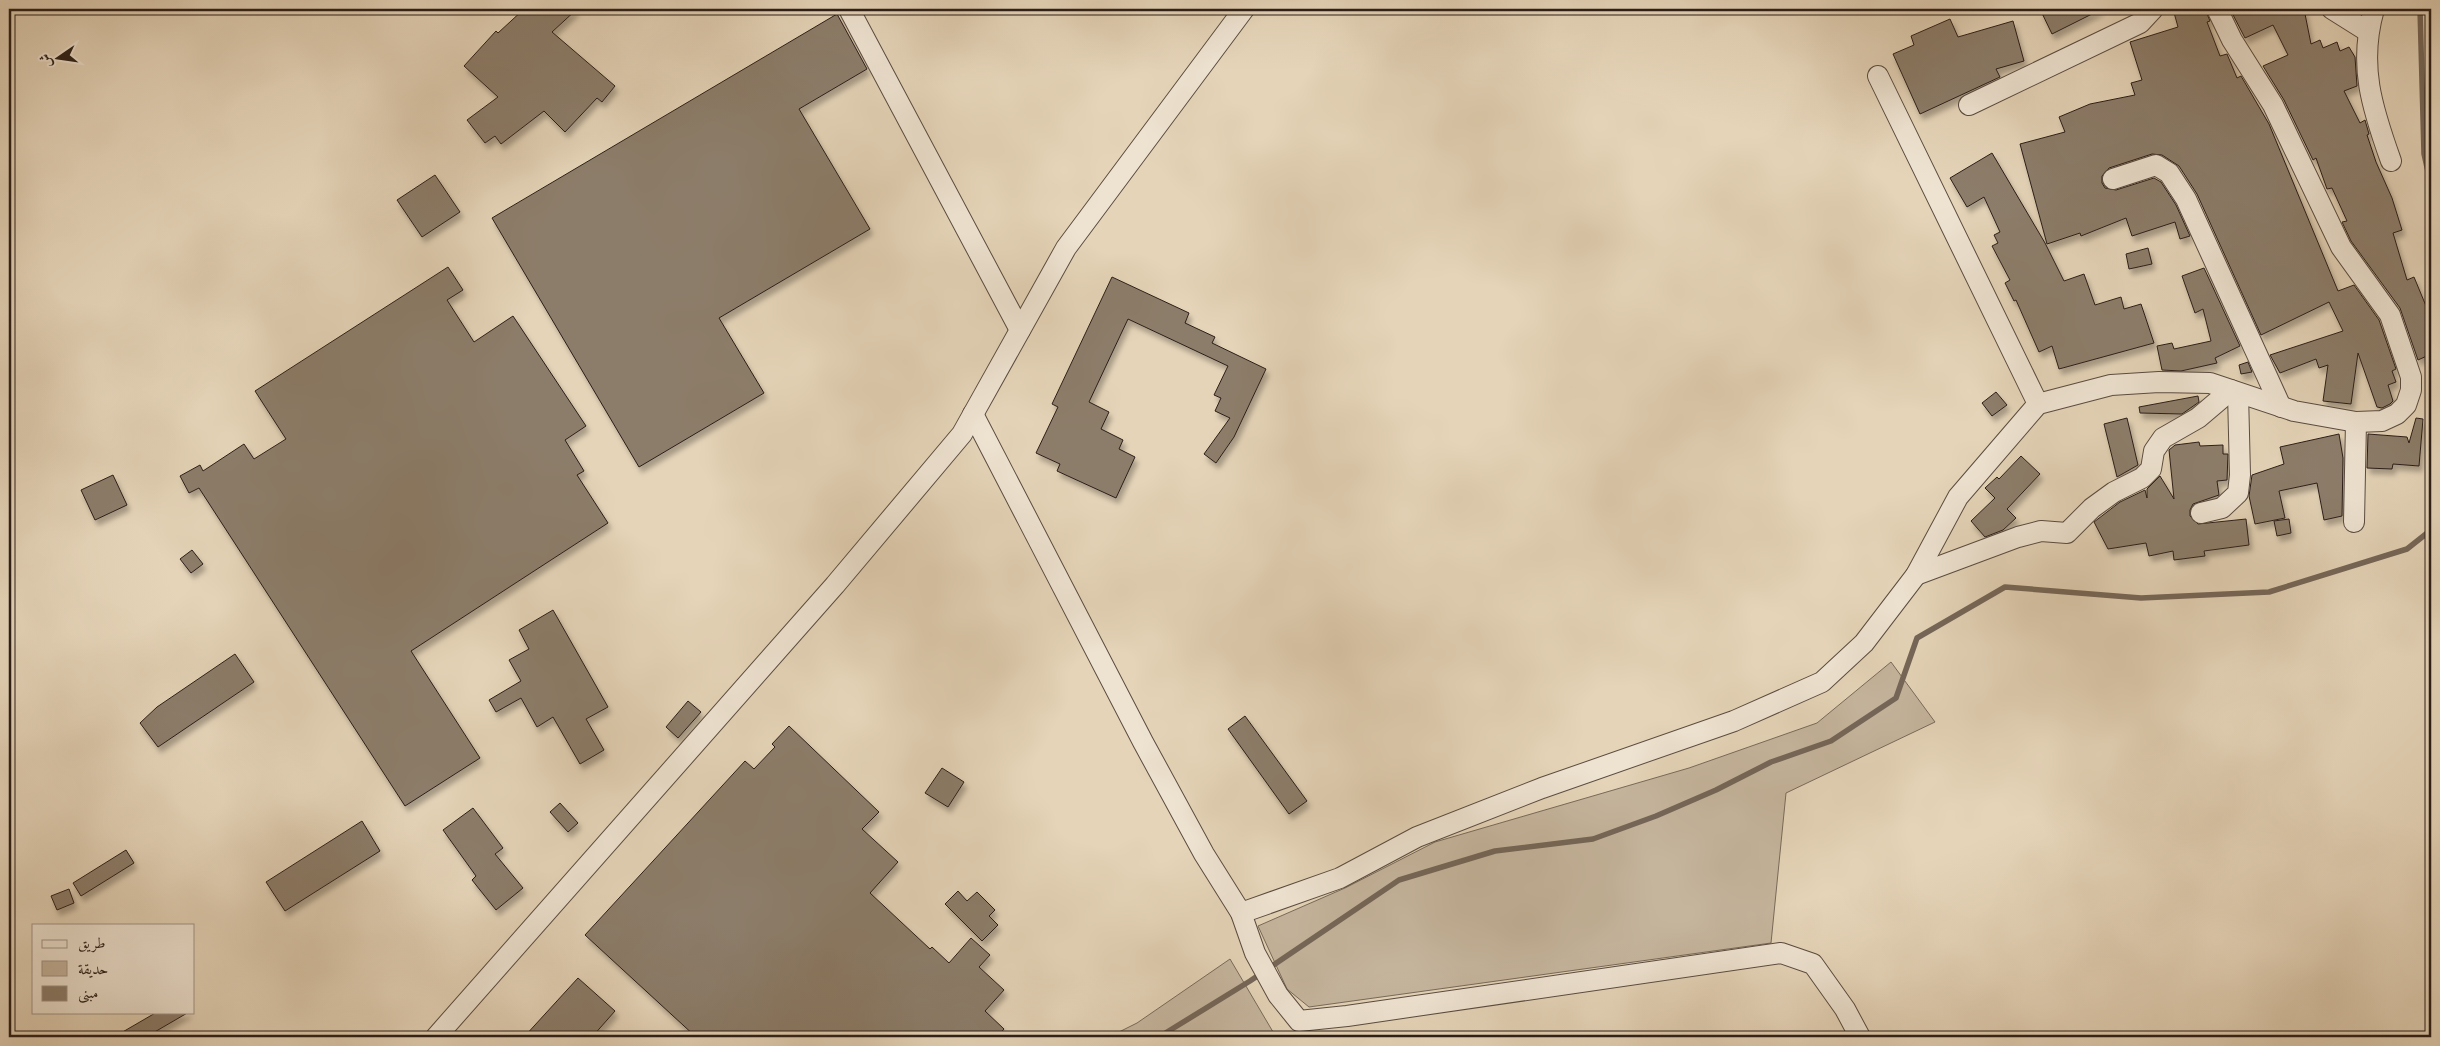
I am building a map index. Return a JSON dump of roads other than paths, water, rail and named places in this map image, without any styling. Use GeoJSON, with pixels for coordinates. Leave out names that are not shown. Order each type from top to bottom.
{"type":"FeatureCollection","features":[{"type":"Feature","properties":{"kind":"street"},"geometry":{"type":"LineString","coordinates":[[849,9],[1020,330]]}},
{"type":"Feature","properties":{"kind":"street"},"geometry":{"type":"LineString","coordinates":[[436,1037],[835,585],[962,434],[1066,248],[1244,9]]}},
{"type":"Feature","properties":{"kind":"street"},"geometry":{"type":"LineString","coordinates":[[1969,104],[2140,23],[2153,9]]}},
{"type":"Feature","properties":{"kind":"street"},"geometry":{"type":"LineString","coordinates":[[1242,913],[1340,878],[1417,837],[1542,788],[1734,721],[1822,682],[1864,643],[1916,575],[1958,496],[2038,404],[2121,385],[2160,382],[2210,383],[2281,407],[2356,422],[2382,421],[2397,414],[2406,405],[2411,390],[2411,377],[2390,315],[2341,247],[2273,105],[2232,40],[2217,9]]}},
{"type":"Feature","properties":{"kind":"street"},"geometry":{"type":"LineString","coordinates":[[2332,9],[2368,31]]}},
{"type":"Feature","properties":{"kind":"street"},"geometry":{"type":"LineString","coordinates":[[2374,9],[2368,31],[2365,61],[2376,120],[2391,160]]}},
{"type":"Feature","properties":{"kind":"street"},"geometry":{"type":"LineString","coordinates":[[1878,76],[2038,404]]}},
{"type":"Feature","properties":{"kind":"street"},"geometry":{"type":"LineString","coordinates":[[2113,179],[2156,166],[2168,173],[2186,199],[2281,407]]}},
{"type":"Feature","properties":{"kind":"street"},"geometry":{"type":"LineString","coordinates":[[2201,513],[2222,508],[2238,493],[2240,475],[2234,392]]}},
{"type":"Feature","properties":{"kind":"street"},"geometry":{"type":"LineString","coordinates":[[1916,575],[2018,537],[2041,531],[2068,532],[2099,502],[2142,478],[2151,470],[2154,451],[2163,438],[2198,418],[2234,392]]}},
{"type":"Feature","properties":{"kind":"street"},"geometry":{"type":"LineString","coordinates":[[973,414],[1147,751],[1204,854],[1242,913],[1255,952],[1278,995],[1299,1021],[1356,1015],[1780,952],[1814,964],[1846,1009],[1860,1037]]}},
{"type":"Feature","properties":{"kind":"street"},"geometry":{"type":"LineString","coordinates":[[2354,522],[2356,422]]}},
{"type":"Feature","properties":{"kind":"waterway"},"geometry":{"type":"LineString","coordinates":[[2420,9],[2424,154],[2431,185]]}},
{"type":"Feature","properties":{"kind":"waterway"},"geometry":{"type":"LineString","coordinates":[[1159,1037],[1250,981],[1399,880],[1495,851],[1593,839],[1656,816],[1716,790],[1771,762],[1831,741],[1896,698],[1917,638],[2005,587],[2141,598],[2269,592],[2407,549],[2431,530]]}}]}
